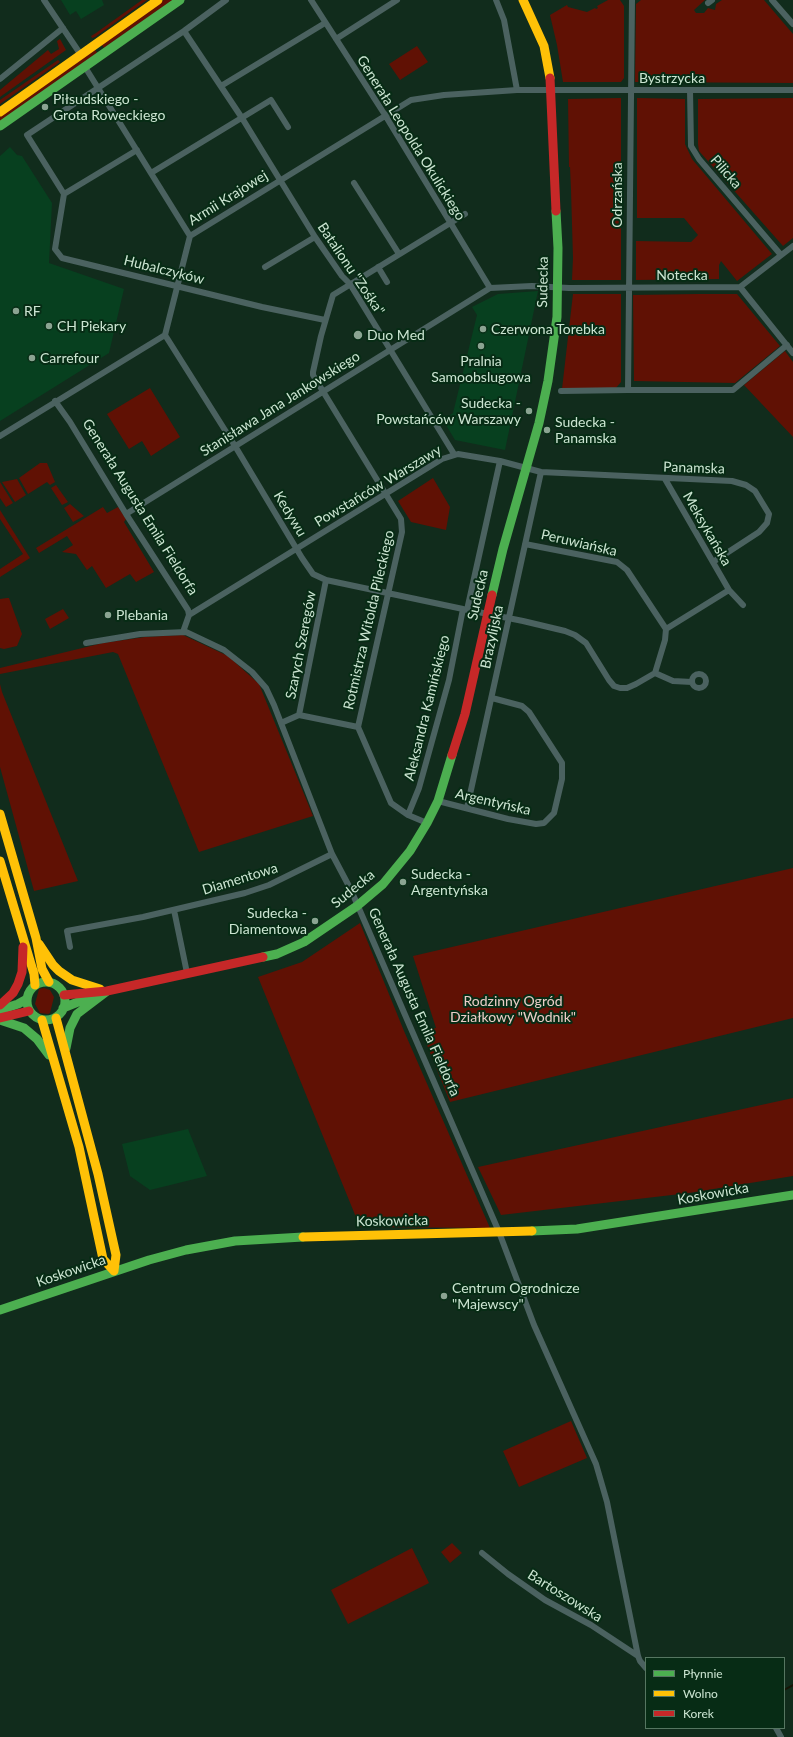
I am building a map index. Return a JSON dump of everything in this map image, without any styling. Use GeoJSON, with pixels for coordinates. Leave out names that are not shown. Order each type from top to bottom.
{"type":"FeatureCollection","features":[{"type":"Feature","properties":{"kind":"street"},"geometry":{"type":"LineString","coordinates":[[44,0],[81,55]]}},
{"type":"Feature","properties":{"kind":"street"},"geometry":{"type":"LineString","coordinates":[[0,112],[158,0]]}},
{"type":"Feature","properties":{"kind":"street"},"geometry":{"type":"LineString","coordinates":[[0,126],[180,0]]}},
{"type":"Feature","properties":{"kind":"street"},"geometry":{"type":"LineString","coordinates":[[137,150],[64,194],[27,135],[99,88],[226,0]]}},
{"type":"Feature","properties":{"kind":"street","name":"Generała Leopolda Okulickiego"},"geometry":{"type":"LineString","coordinates":[[311,0],[385,115],[490,288]]}},
{"type":"Feature","properties":{"kind":"street"},"geometry":{"type":"LineString","coordinates":[[336,39],[397,0]]}},
{"type":"Feature","properties":{"kind":"street"},"geometry":{"type":"LineString","coordinates":[[496,0],[504,20],[517,90]]}},
{"type":"Feature","properties":{"kind":"street","name":"Sudecka"},"geometry":{"type":"LineString","coordinates":[[64,1008],[70,1004],[107,991],[289,950],[314,936],[357,906],[383,884],[410,851],[428,823],[438,801],[465,714],[503,549],[539,423],[548,384],[557,317],[558,287],[550,76],[544,46],[523,0]]}},
{"type":"Feature","properties":{"kind":"street","name":"Odrzańska"},"geometry":{"type":"LineString","coordinates":[[628,390],[632,0]]}},
{"type":"Feature","properties":{"kind":"street"},"geometry":{"type":"LineString","coordinates":[[772,0],[793,24]]}},
{"type":"Feature","properties":{"kind":"street"},"geometry":{"type":"LineString","coordinates":[[222,86],[325,23]]}},
{"type":"Feature","properties":{"kind":"street"},"geometry":{"type":"LineString","coordinates":[[0,79],[63,28]]}},
{"type":"Feature","properties":{"kind":"street","name":"Batalionu \"Zośka\""},"geometry":{"type":"LineString","coordinates":[[184,30],[222,86],[315,237],[342,276],[350,284],[454,454]]}},
{"type":"Feature","properties":{"kind":"street"},"geometry":{"type":"LineString","coordinates":[[85,67],[190,236]]}},
{"type":"Feature","properties":{"kind":"street","name":"Armii Krajowej"},"geometry":{"type":"LineString","coordinates":[[165,335],[190,236],[411,100],[444,95],[517,90],[551,90]]}},
{"type":"Feature","properties":{"kind":"street","name":"Bystrzycka"},"geometry":{"type":"LineString","coordinates":[[551,90],[793,90]]}},
{"type":"Feature","properties":{"kind":"street","name":"Pilicka"},"geometry":{"type":"LineString","coordinates":[[690,90],[691,146],[699,159],[782,255]]}},
{"type":"Feature","properties":{"kind":"street"},"geometry":{"type":"LineString","coordinates":[[151,173],[271,100],[288,127]]}},
{"type":"Feature","properties":{"kind":"street"},"geometry":{"type":"LineString","coordinates":[[354,183],[399,254]]}},
{"type":"Feature","properties":{"kind":"street","name":"Hubalczyków"},"geometry":{"type":"LineString","coordinates":[[64,194],[55,249],[62,258],[325,320]]}},
{"type":"Feature","properties":{"kind":"street","name":"Rotmistrza Witolda Pileckiego"},"geometry":{"type":"LineString","coordinates":[[428,823],[408,815],[391,803],[358,727],[403,525],[401,519],[313,375],[313,372],[325,320],[333,295],[465,214]]}},
{"type":"Feature","properties":{"kind":"street"},"geometry":{"type":"LineString","coordinates":[[265,267],[315,237]]}},
{"type":"Feature","properties":{"kind":"street"},"geometry":{"type":"LineString","coordinates":[[793,246],[740,287],[793,352]]}},
{"type":"Feature","properties":{"kind":"street"},"geometry":{"type":"LineString","coordinates":[[378,267],[387,282]]}},
{"type":"Feature","properties":{"kind":"street","name":"Stanisława Jana Jankowskiego"},"geometry":{"type":"LineString","coordinates":[[126,514],[490,288],[532,286],[558,287]]}},
{"type":"Feature","properties":{"kind":"street","name":"Notecka"},"geometry":{"type":"LineString","coordinates":[[558,287],[740,287]]}},
{"type":"Feature","properties":{"kind":"street"},"geometry":{"type":"LineString","coordinates":[[0,436],[165,335]]}},
{"type":"Feature","properties":{"kind":"street","name":"Kedywu"},"geometry":{"type":"LineString","coordinates":[[165,335],[235,446],[309,570],[318,577],[326,580],[465,610]]}},
{"type":"Feature","properties":{"kind":"street"},"geometry":{"type":"LineString","coordinates":[[561,391],[733,390],[786,345]]}},
{"type":"Feature","properties":{"kind":"street","name":"Generała Augusta Emila Fieldorfa"},"geometry":{"type":"LineString","coordinates":[[55,401],[70,422],[126,514],[185,606],[189,615],[183,632]]}},
{"type":"Feature","properties":{"kind":"street","name":"Powstańców Warszawy"},"geometry":{"type":"LineString","coordinates":[[189,615],[386,495],[442,459],[454,454],[467,455],[500,461],[526,468]]}},
{"type":"Feature","properties":{"kind":"street","name":"Aleksandra Kamińskiego"},"geometry":{"type":"LineString","coordinates":[[408,815],[419,788],[449,680],[500,461]]}},
{"type":"Feature","properties":{"kind":"street","name":"Panamska"},"geometry":{"type":"LineString","coordinates":[[526,468],[541,472],[732,481],[746,485],[755,490],[769,514],[767,523],[759,532],[713,562]]}},
{"type":"Feature","properties":{"kind":"street","name":"Brazylijska"},"geometry":{"type":"LineString","coordinates":[[467,808],[541,472]]}},
{"type":"Feature","properties":{"kind":"street","name":"Meksykańska"},"geometry":{"type":"LineString","coordinates":[[665,479],[730,590],[743,605]]}},
{"type":"Feature","properties":{"kind":"street","name":"Peruwiańska"},"geometry":{"type":"LineString","coordinates":[[525,544],[617,562],[627,570],[666,629]]}},
{"type":"Feature","properties":{"kind":"street","name":"Szarych Szeregów"},"geometry":{"type":"LineString","coordinates":[[299,715],[326,580]]}},
{"type":"Feature","properties":{"kind":"street"},"geometry":{"type":"LineString","coordinates":[[465,610],[508,618],[565,631],[575,635],[586,643],[614,686],[627,688],[655,673],[665,640],[666,629],[730,590]]}},
{"type":"Feature","properties":{"kind":"street","name":"Generała Augusta Emila Fieldorfa"},"geometry":{"type":"LineString","coordinates":[[86,642],[140,634],[183,632],[224,650],[252,672],[266,688],[332,854],[350,890],[499,1232],[546,1354],[596,1464],[607,1502],[638,1656]]}},
{"type":"Feature","properties":{"kind":"street"},"geometry":{"type":"LineString","coordinates":[[655,673],[673,681],[692,682]]}},
{"type":"Feature","properties":{"kind":"street","name":"Argentyńska"},"geometry":{"type":"LineString","coordinates":[[438,801],[536,824],[544,823],[554,813],[562,779],[562,763],[529,712],[522,706],[492,698]]}},
{"type":"Feature","properties":{"kind":"street","name":"Szarych Szeregów"},"geometry":{"type":"LineString","coordinates":[[281,723],[299,715],[358,727]]}},
{"type":"Feature","properties":{"kind":"street"},"geometry":{"type":"LineString","coordinates":[[0,814],[36,938],[42,969],[49,982],[58,987],[64,995],[64,1008],[56,1018],[42,1020],[37,1018],[29,1011],[26,999]]}},
{"type":"Feature","properties":{"kind":"street","name":"Diamentowa"},"geometry":{"type":"LineString","coordinates":[[70,947],[67,931],[174,910],[269,885],[332,854]]}},
{"type":"Feature","properties":{"kind":"street"},"geometry":{"type":"LineString","coordinates":[[0,861],[23,942],[34,974],[35,985]]}},
{"type":"Feature","properties":{"kind":"street"},"geometry":{"type":"LineString","coordinates":[[174,910],[187,973]]}},
{"type":"Feature","properties":{"kind":"street"},"geometry":{"type":"LineString","coordinates":[[36,938],[53,965],[59,971],[72,980],[107,991]]}},
{"type":"Feature","properties":{"kind":"street"},"geometry":{"type":"LineString","coordinates":[[0,1005],[13,993],[21,977],[23,942]]}},
{"type":"Feature","properties":{"kind":"street"},"geometry":{"type":"LineString","coordinates":[[0,1010],[18,1004],[26,999],[35,985],[49,982]]}},
{"type":"Feature","properties":{"kind":"street"},"geometry":{"type":"LineString","coordinates":[[66,1050],[70,1029],[77,1014],[107,991]]}},
{"type":"Feature","properties":{"kind":"street","name":"Sudecka"},"geometry":{"type":"LineString","coordinates":[[64,995],[107,991]]}},
{"type":"Feature","properties":{"kind":"street"},"geometry":{"type":"LineString","coordinates":[[0,1019],[29,1011]]}},
{"type":"Feature","properties":{"kind":"street"},"geometry":{"type":"LineString","coordinates":[[56,1018],[66,1050],[98,1174],[116,1255],[114,1271]]}},
{"type":"Feature","properties":{"kind":"street"},"geometry":{"type":"LineString","coordinates":[[0,1019],[18,1025],[31,1033],[53,1062]]}},
{"type":"Feature","properties":{"kind":"street"},"geometry":{"type":"LineString","coordinates":[[42,1020],[81,1155],[103,1259],[114,1271]]}},
{"type":"Feature","properties":{"kind":"street","name":"Koskowicka"},"geometry":{"type":"LineString","coordinates":[[0,1310],[132,1265],[186,1250],[235,1241],[319,1236],[577,1229],[659,1218],[793,1195]]}},
{"type":"Feature","properties":{"kind":"street"},"geometry":{"type":"LineString","coordinates":[[116,1255],[132,1265]]}},
{"type":"Feature","properties":{"kind":"street"},"geometry":{"type":"LineString","coordinates":[[92,1278],[103,1259]]}},
{"type":"Feature","properties":{"kind":"street","name":"Bartoszowska"},"geometry":{"type":"LineString","coordinates":[[482,1553],[508,1574],[545,1600],[591,1626],[638,1656]]}},
{"type":"Feature","properties":{"kind":"street"},"geometry":{"type":"LineString","coordinates":[[638,1656],[645,1667]]}},
{"type":"Feature","properties":{"kind":"shaded area"},"geometry":{"type":"Polygon","coordinates":[[[61,0],[102,0],[104,5],[81,19],[76,11],[70,15],[61,0]]]}},
{"type":"Feature","properties":{"kind":"shaded area"},"geometry":{"type":"Polygon","coordinates":[[[10,147],[17,155],[22,156],[52,203],[49,263],[124,289],[109,353],[0,421],[0,156],[10,147]]]}},
{"type":"Feature","properties":{"kind":"shaded area"},"geometry":{"type":"Polygon","coordinates":[[[538,291],[505,450],[455,440],[443,420],[453,413],[477,315],[472,307],[498,294],[538,291]]]}},
{"type":"Feature","properties":{"kind":"shaded area"},"geometry":{"type":"Polygon","coordinates":[[[188,1129],[207,1176],[150,1190],[130,1176],[122,1144],[188,1129]]]}},
{"type":"Feature","properties":{"kind":"green space"},"geometry":{"type":"Polygon","coordinates":[[[142,0],[147,0],[92,38],[91,36],[142,0]]]}},
{"type":"Feature","properties":{"kind":"green space"},"geometry":{"type":"Polygon","coordinates":[[[164,0],[173,0],[104,48],[101,44],[164,0]]]}},
{"type":"Feature","properties":{"kind":"green space"},"geometry":{"type":"Polygon","coordinates":[[[608,0],[620,0],[624,6],[624,78],[621,82],[563,82],[550,15],[567,5],[568,7],[587,12],[598,8],[597,6],[608,0]]]}},
{"type":"Feature","properties":{"kind":"green space"},"geometry":{"type":"Polygon","coordinates":[[[641,0],[705,0],[694,10],[696,13],[704,13],[708,8],[715,10],[716,4],[722,0],[764,0],[793,34],[793,83],[635,82],[636,4],[641,0]]]}},
{"type":"Feature","properties":{"kind":"green space"},"geometry":{"type":"Polygon","coordinates":[[[60,39],[66,50],[0,97],[0,90],[48,50],[51,54],[59,49],[57,41],[60,39]]]}},
{"type":"Feature","properties":{"kind":"green space"},"geometry":{"type":"Polygon","coordinates":[[[417,46],[428,62],[400,80],[389,64],[417,46]]]}},
{"type":"Feature","properties":{"kind":"green space"},"geometry":{"type":"Polygon","coordinates":[[[95,49],[97,53],[0,122],[0,116],[95,49]]]}},
{"type":"Feature","properties":{"kind":"green space"},"geometry":{"type":"Polygon","coordinates":[[[58,60],[60,62],[0,104],[0,100],[58,60]]]}},
{"type":"Feature","properties":{"kind":"green space"},"geometry":{"type":"Polygon","coordinates":[[[621,98],[621,280],[572,280],[573,258],[568,99],[621,98]]]}},
{"type":"Feature","properties":{"kind":"green space"},"geometry":{"type":"Polygon","coordinates":[[[637,98],[685,99],[685,144],[692,159],[772,254],[737,281],[721,261],[719,265],[719,279],[636,280],[636,241],[691,242],[698,235],[684,218],[637,218],[637,98]]]}},
{"type":"Feature","properties":{"kind":"green space"},"geometry":{"type":"Polygon","coordinates":[[[793,98],[793,238],[783,246],[699,151],[698,99],[793,98]]]}},
{"type":"Feature","properties":{"kind":"green space"},"geometry":{"type":"Polygon","coordinates":[[[573,294],[621,294],[621,382],[615,389],[562,389],[573,294]]]}},
{"type":"Feature","properties":{"kind":"green space"},"geometry":{"type":"Polygon","coordinates":[[[737,294],[780,346],[735,383],[634,381],[633,295],[737,294]]]}},
{"type":"Feature","properties":{"kind":"green space"},"geometry":{"type":"Polygon","coordinates":[[[785,351],[793,362],[793,437],[744,385],[785,351]]]}},
{"type":"Feature","properties":{"kind":"green space"},"geometry":{"type":"Polygon","coordinates":[[[150,388],[180,437],[151,456],[142,441],[129,449],[107,414],[150,388]]]}},
{"type":"Feature","properties":{"kind":"green space"},"geometry":{"type":"Polygon","coordinates":[[[40,463],[47,463],[55,482],[50,485],[47,482],[28,494],[19,478],[40,463]]]}},
{"type":"Feature","properties":{"kind":"green space"},"geometry":{"type":"Polygon","coordinates":[[[433,478],[450,507],[446,530],[411,522],[398,501],[433,478]]]}},
{"type":"Feature","properties":{"kind":"green space"},"geometry":{"type":"Polygon","coordinates":[[[17,479],[26,495],[15,502],[2,482],[17,479]]]}},
{"type":"Feature","properties":{"kind":"green space"},"geometry":{"type":"Polygon","coordinates":[[[0,482],[13,503],[6,507],[0,498],[0,482]]]}},
{"type":"Feature","properties":{"kind":"green space"},"geometry":{"type":"Polygon","coordinates":[[[56,485],[68,502],[62,505],[51,488],[56,485]]]}},
{"type":"Feature","properties":{"kind":"green space"},"geometry":{"type":"Polygon","coordinates":[[[70,504],[84,516],[73,522],[64,508],[70,504]]]}},
{"type":"Feature","properties":{"kind":"green space"},"geometry":{"type":"Polygon","coordinates":[[[103,507],[107,513],[118,507],[126,519],[124,522],[154,572],[136,582],[130,574],[106,588],[92,566],[87,570],[76,554],[62,552],[73,545],[67,536],[39,553],[36,548],[103,507]]]}},
{"type":"Feature","properties":{"kind":"green space"},"geometry":{"type":"Polygon","coordinates":[[[0,510],[30,558],[0,577],[0,569],[23,554],[0,519],[0,510]]]}},
{"type":"Feature","properties":{"kind":"green space"},"geometry":{"type":"Polygon","coordinates":[[[9,598],[22,634],[17,646],[4,649],[0,648],[0,599],[9,598]]]}},
{"type":"Feature","properties":{"kind":"green space"},"geometry":{"type":"Polygon","coordinates":[[[63,609],[69,618],[50,629],[45,619],[63,609]]]}},
{"type":"Feature","properties":{"kind":"green space"},"geometry":{"type":"Polygon","coordinates":[[[183,635],[228,656],[259,684],[313,816],[199,852],[118,654],[113,652],[0,674],[0,668],[103,643],[145,637],[183,635]]]}},
{"type":"Feature","properties":{"kind":"green space"},"geometry":{"type":"Polygon","coordinates":[[[0,684],[78,881],[34,891],[0,767],[0,684]]]}},
{"type":"Feature","properties":{"kind":"green space","name":"Rodzinny Ogród Działkowy \"Wodnik\""},"geometry":{"type":"Polygon","coordinates":[[[793,868],[793,1018],[450,1102],[421,1030],[436,1028],[413,956],[793,868]]]}},
{"type":"Feature","properties":{"kind":"green space"},"geometry":{"type":"Polygon","coordinates":[[[360,923],[404,1031],[490,1228],[360,1227],[258,977],[302,962],[360,923]]]}},
{"type":"Feature","properties":{"kind":"green space"},"geometry":{"type":"Polygon","coordinates":[[[44,988],[50,990],[54,997],[50,1013],[48,1014],[40,1013],[35,1004],[39,989],[44,988]]]}},
{"type":"Feature","properties":{"kind":"green space"},"geometry":{"type":"Polygon","coordinates":[[[793,1098],[793,1176],[689,1193],[501,1215],[478,1167],[793,1098]]]}},
{"type":"Feature","properties":{"kind":"green space"},"geometry":{"type":"Polygon","coordinates":[[[571,1421],[587,1458],[519,1487],[503,1451],[571,1421]]]}},
{"type":"Feature","properties":{"kind":"green space"},"geometry":{"type":"Polygon","coordinates":[[[452,1543],[462,1553],[450,1563],[441,1552],[452,1543]]]}},
{"type":"Feature","properties":{"kind":"green space"},"geometry":{"type":"Polygon","coordinates":[[[412,1548],[429,1583],[348,1624],[331,1590],[412,1548]]]}},
{"type":"Feature","properties":{"kind":"waterway"},"geometry":{"type":"LineString","coordinates":[[785,1689],[793,1685]]}},
{"type":"Feature","properties":{"kind":"traffic: fast"},"geometry":{"type":"LineString","coordinates":[[0,126],[180,0]]}},
{"type":"Feature","properties":{"kind":"traffic: fast"},"geometry":{"type":"LineString","coordinates":[[492,595],[503,549],[539,423],[548,381],[557,317],[558,248],[556,211]]}},
{"type":"Feature","properties":{"kind":"traffic: fast"},"geometry":{"type":"LineString","coordinates":[[263,957],[277,954],[304,942],[357,906],[383,884],[410,851],[427,823],[438,801],[452,755]]}},
{"type":"Feature","properties":{"kind":"traffic: fast"},"geometry":{"type":"LineString","coordinates":[[42,982],[50,982],[57,985],[62,990],[65,1001],[62,1012],[57,1017],[50,1020],[42,1020],[35,1017],[30,1012],[27,1005],[27,997],[30,990],[35,985],[42,982]]}},
{"type":"Feature","properties":{"kind":"traffic: fast"},"geometry":{"type":"LineString","coordinates":[[66,1048],[70,1028],[77,1014],[106,992]]}},
{"type":"Feature","properties":{"kind":"traffic: fast"},"geometry":{"type":"LineString","coordinates":[[63,1008],[93,996]]}},
{"type":"Feature","properties":{"kind":"traffic: fast"},"geometry":{"type":"LineString","coordinates":[[0,1010],[18,1004],[27,999]]}},
{"type":"Feature","properties":{"kind":"traffic: fast"},"geometry":{"type":"LineString","coordinates":[[0,1020],[24,1028],[37,1039],[49,1055]]}},
{"type":"Feature","properties":{"kind":"traffic: fast"},"geometry":{"type":"LineString","coordinates":[[532,1231],[577,1229],[793,1195]]}},
{"type":"Feature","properties":{"kind":"traffic: fast"},"geometry":{"type":"LineString","coordinates":[[0,1310],[149,1260],[186,1250],[235,1241],[303,1237]]}},
{"type":"Feature","properties":{"kind":"traffic: slow"},"geometry":{"type":"LineString","coordinates":[[0,112],[158,0]]}},
{"type":"Feature","properties":{"kind":"traffic: slow"},"geometry":{"type":"LineString","coordinates":[[523,0],[544,46],[550,78]]}},
{"type":"Feature","properties":{"kind":"traffic: slow"},"geometry":{"type":"LineString","coordinates":[[0,814],[36,938],[42,969],[49,982]]}},
{"type":"Feature","properties":{"kind":"traffic: slow"},"geometry":{"type":"LineString","coordinates":[[0,861],[34,974],[35,985]]}},
{"type":"Feature","properties":{"kind":"traffic: slow"},"geometry":{"type":"LineString","coordinates":[[39,944],[53,965],[59,971],[72,980],[100,989]]}},
{"type":"Feature","properties":{"kind":"traffic: slow"},"geometry":{"type":"LineString","coordinates":[[56,1018],[98,1174],[116,1255],[114,1271]]}},
{"type":"Feature","properties":{"kind":"traffic: slow"},"geometry":{"type":"LineString","coordinates":[[42,1020],[79,1147],[103,1259],[114,1271]]}},
{"type":"Feature","properties":{"kind":"traffic: slow"},"geometry":{"type":"LineString","coordinates":[[303,1237],[532,1231]]}},
{"type":"Feature","properties":{"kind":"traffic: jam"},"geometry":{"type":"LineString","coordinates":[[550,78],[556,211]]}},
{"type":"Feature","properties":{"kind":"traffic: jam"},"geometry":{"type":"LineString","coordinates":[[452,755],[465,714],[492,595]]}},
{"type":"Feature","properties":{"kind":"traffic: jam"},"geometry":{"type":"LineString","coordinates":[[0,1005],[13,993],[18,984],[22,972],[23,947]]}},
{"type":"Feature","properties":{"kind":"traffic: jam"},"geometry":{"type":"LineString","coordinates":[[64,995],[107,991],[263,957]]}},
{"type":"Feature","properties":{"kind":"traffic: jam"},"geometry":{"type":"LineString","coordinates":[[0,1018],[29,1011]]}},
{"type":"Feature","properties":{"kind":"place","name":"Piłsudskiego - Grota Roweckiego"},"geometry":{"type":"Point","coordinates":[45,107]}},
{"type":"Feature","properties":{"kind":"place","name":"RF"},"geometry":{"type":"Point","coordinates":[16,311]}},
{"type":"Feature","properties":{"kind":"place","name":"CH Piekary"},"geometry":{"type":"Point","coordinates":[49,326]}},
{"type":"Feature","properties":{"kind":"place","name":"Czerwona Torebka"},"geometry":{"type":"Point","coordinates":[483,329]}},
{"type":"Feature","properties":{"kind":"place","name":"Duo Med"},"geometry":{"type":"Point","coordinates":[358,335]}},
{"type":"Feature","properties":{"kind":"place","name":"Pralnia Samoobslugowa"},"geometry":{"type":"Point","coordinates":[481,346]}},
{"type":"Feature","properties":{"kind":"place","name":"Carrefour"},"geometry":{"type":"Point","coordinates":[32,358]}},
{"type":"Feature","properties":{"kind":"place","name":"Sudecka - Powstańców Warszawy"},"geometry":{"type":"Point","coordinates":[529,411]}},
{"type":"Feature","properties":{"kind":"place","name":"Sudecka - Panamska"},"geometry":{"type":"Point","coordinates":[547,430]}},
{"type":"Feature","properties":{"kind":"place","name":"Plebania"},"geometry":{"type":"Point","coordinates":[108,615]}},
{"type":"Feature","properties":{"kind":"place","name":"Sudecka - Argentyńska"},"geometry":{"type":"Point","coordinates":[403,882]}},
{"type":"Feature","properties":{"kind":"place","name":"Sudecka - Diamentowa"},"geometry":{"type":"Point","coordinates":[315,921]}},
{"type":"Feature","properties":{"kind":"place","name":"Centrum Ogrodnicze \"Majewscy\""},"geometry":{"type":"Point","coordinates":[444,1296]}}]}
